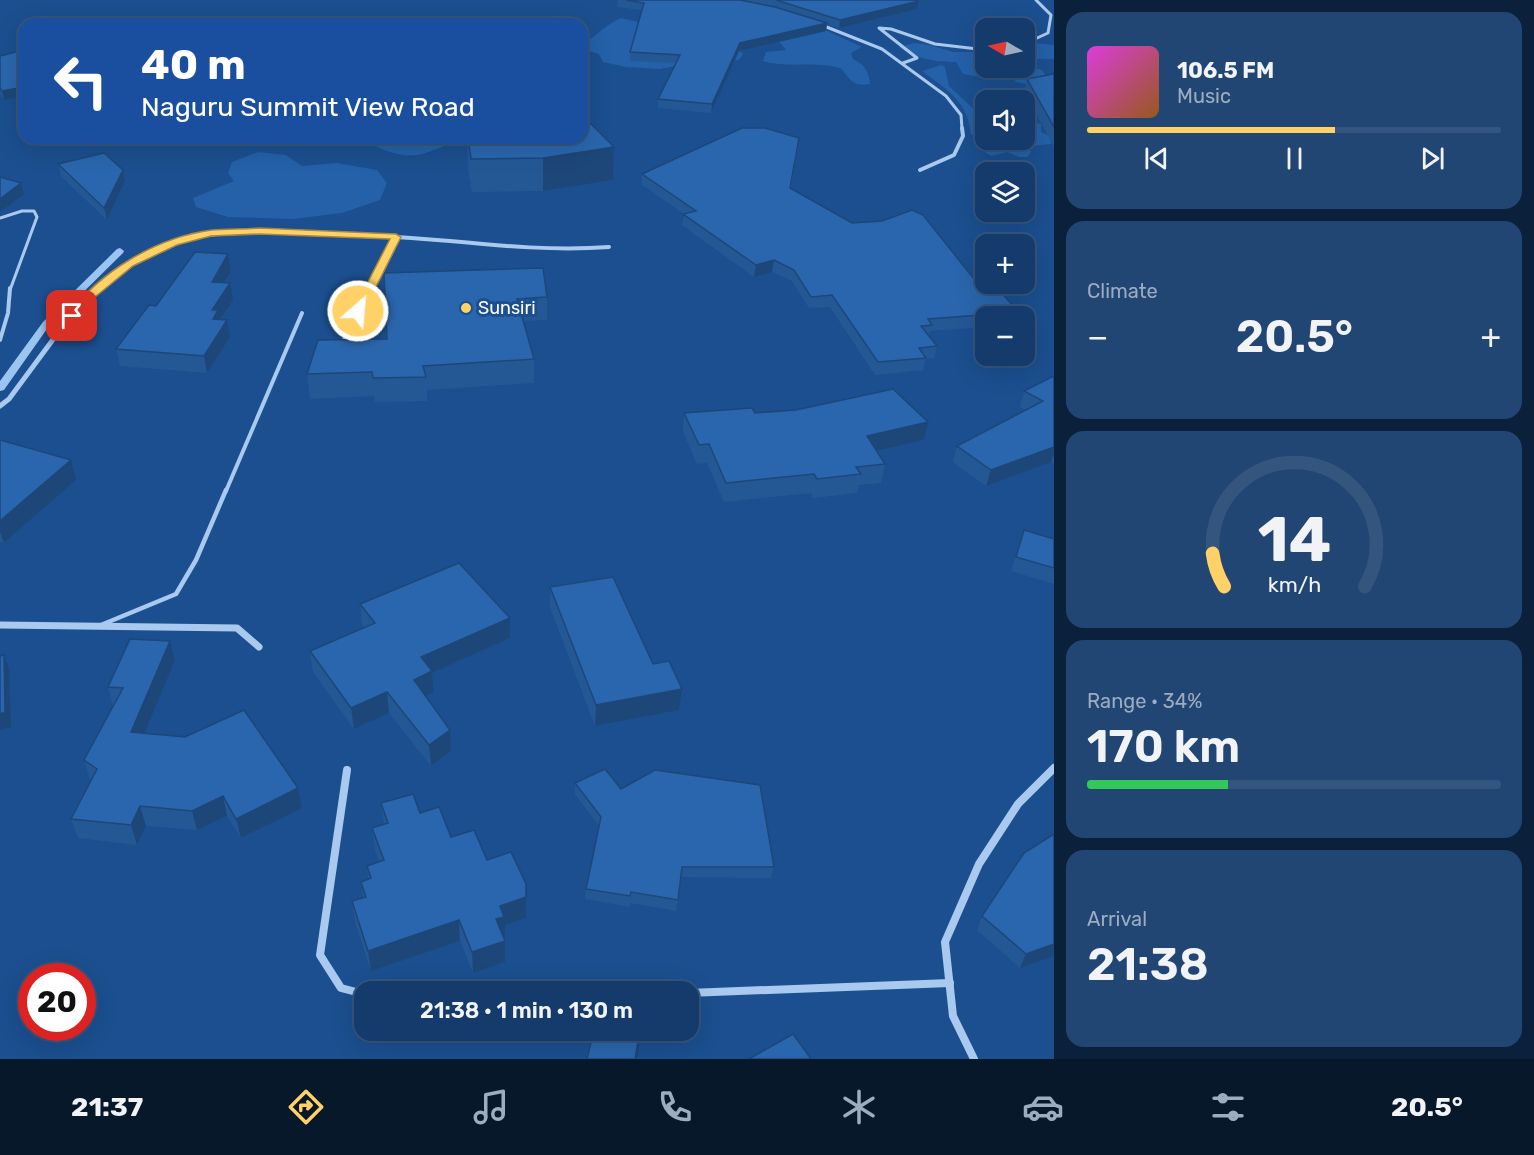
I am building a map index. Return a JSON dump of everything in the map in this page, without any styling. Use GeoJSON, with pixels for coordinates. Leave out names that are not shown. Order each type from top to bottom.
{"type":"FeatureCollection","features":[{"type":"Feature","properties":{"kind":"street"},"geometry":{"type":"LineString","coordinates":[[1035,39],[1048,33],[1051,15],[1036,0]]}},
{"type":"Feature","properties":{"kind":"street"},"geometry":{"type":"LineString","coordinates":[[810,21],[882,49],[946,96],[962,115],[963,136],[954,155],[920,170]]}},
{"type":"Feature","properties":{"kind":"street"},"geometry":{"type":"LineString","coordinates":[[903,63],[917,58],[879,28],[891,29],[935,44],[975,49]]}},
{"type":"Feature","properties":{"kind":"street"},"geometry":{"type":"LineString","coordinates":[[0,406],[9,399],[85,300],[129,264],[174,243],[211,233],[259,231],[396,237],[536,249],[609,247]]}},
{"type":"Feature","properties":{"kind":"street"},"geometry":{"type":"LineString","coordinates":[[0,625],[237,628],[259,647]]}},
{"type":"Feature","properties":{"kind":"street"},"geometry":{"type":"LineString","coordinates":[[974,1059],[953,1016],[945,942],[979,864],[1018,804],[1054,768]]}},
{"type":"Feature","properties":{"kind":"street"},"geometry":{"type":"LineString","coordinates":[[347,770],[320,955],[341,988],[354,991]]}},
{"type":"Feature","properties":{"kind":"street"},"geometry":{"type":"LineString","coordinates":[[699,993],[950,983]]}},
{"type":"Feature","properties":{"kind":"lane"},"geometry":{"type":"LineString","coordinates":[[0,219],[22,211],[34,211],[37,217],[18,259],[10,284],[9,313],[0,340]]}},
{"type":"Feature","properties":{"kind":"lane"},"geometry":{"type":"LineString","coordinates":[[341,346],[396,237]]}},
{"type":"Feature","properties":{"kind":"lane"},"geometry":{"type":"LineString","coordinates":[[98,626],[176,594],[196,560],[302,313]]}},
{"type":"Feature","properties":{"kind":"shaded area"},"geometry":{"type":"Polygon","coordinates":[[[621,18],[730,44],[743,54],[739,60],[695,62],[660,69],[626,67],[603,62],[599,54],[588,51],[588,40],[621,18]]]}},
{"type":"Feature","properties":{"kind":"shaded area"},"geometry":{"type":"Polygon","coordinates":[[[823,29],[862,47],[851,53],[853,59],[866,69],[870,84],[857,84],[850,80],[842,69],[832,66],[763,61],[766,52],[786,50],[774,36],[823,29]]]}},
{"type":"Feature","properties":{"kind":"shaded area"},"geometry":{"type":"Polygon","coordinates":[[[914,43],[953,52],[975,52],[975,76],[963,74],[956,62],[918,57],[899,47],[914,43]]]}},
{"type":"Feature","properties":{"kind":"shaded area"},"geometry":{"type":"Polygon","coordinates":[[[1035,43],[1054,45],[1054,59],[1035,59],[1035,43]]]}},
{"type":"Feature","properties":{"kind":"shaded area"},"geometry":{"type":"Polygon","coordinates":[[[941,65],[945,67],[949,86],[975,110],[975,136],[971,134],[969,122],[961,104],[922,71],[941,65]]]}},
{"type":"Feature","properties":{"kind":"shaded area"},"geometry":{"type":"Polygon","coordinates":[[[1035,68],[1042,70],[1045,75],[1033,85],[1016,82],[1013,78],[1035,78],[1035,68]]]}},
{"type":"Feature","properties":{"kind":"shaded area"},"geometry":{"type":"Polygon","coordinates":[[[1035,123],[1041,124],[1041,132],[1051,137],[1051,144],[1035,145],[1035,123]]]}},
{"type":"Feature","properties":{"kind":"shaded area"},"geometry":{"type":"Polygon","coordinates":[[[376,144],[445,144],[426,153],[411,156],[396,154],[377,147],[376,144]]]}},
{"type":"Feature","properties":{"kind":"shaded area"},"geometry":{"type":"Polygon","coordinates":[[[984,150],[1030,150],[1031,152],[1027,157],[1019,157],[1007,152],[991,156],[984,150]]]}},
{"type":"Feature","properties":{"kind":"shaded area"},"geometry":{"type":"Polygon","coordinates":[[[258,152],[286,155],[302,166],[337,163],[377,170],[387,183],[380,200],[342,213],[293,219],[228,217],[196,207],[193,198],[234,181],[228,173],[232,162],[258,152]]]}},
{"type":"Feature","properties":{"kind":"building"},"geometry":{"type":"Polygon","coordinates":[[[626,0],[740,0],[775,7],[827,23],[740,43],[712,104],[658,99],[680,55],[630,52],[644,3],[626,0]]]}},
{"type":"Feature","properties":{"kind":"building"},"geometry":{"type":"Polygon","coordinates":[[[776,0],[914,0],[919,1],[840,20],[776,0]]]}},
{"type":"Feature","properties":{"kind":"building"},"geometry":{"type":"Polygon","coordinates":[[[18,52],[18,88],[2,91],[0,88],[0,56],[18,52]]]}},
{"type":"Feature","properties":{"kind":"building"},"geometry":{"type":"Polygon","coordinates":[[[1054,72],[1054,127],[1027,79],[1054,72]]]}},
{"type":"Feature","properties":{"kind":"building"},"geometry":{"type":"Polygon","coordinates":[[[588,121],[614,147],[543,158],[471,159],[469,144],[588,144],[588,121]]]}},
{"type":"Feature","properties":{"kind":"building"},"geometry":{"type":"Polygon","coordinates":[[[742,128],[765,128],[799,138],[790,188],[852,223],[882,221],[912,210],[923,215],[975,279],[975,294],[1003,294],[1013,306],[975,306],[975,315],[928,319],[932,325],[921,326],[937,346],[919,348],[926,358],[878,362],[832,295],[811,297],[794,270],[774,260],[756,265],[683,214],[696,211],[642,174],[742,128]]]}},
{"type":"Feature","properties":{"kind":"building"},"geometry":{"type":"Polygon","coordinates":[[[104,153],[123,170],[104,208],[58,164],[104,153]]]}},
{"type":"Feature","properties":{"kind":"building"},"geometry":{"type":"Polygon","coordinates":[[[0,177],[21,183],[0,199],[0,177]]]}},
{"type":"Feature","properties":{"kind":"building"},"geometry":{"type":"Polygon","coordinates":[[[195,252],[228,254],[212,282],[230,283],[212,310],[218,310],[213,319],[227,320],[204,356],[116,349],[149,305],[156,306],[195,252]]]}},
{"type":"Feature","properties":{"kind":"building"},"geometry":{"type":"Polygon","coordinates":[[[543,268],[547,297],[517,299],[534,359],[423,366],[426,377],[373,378],[372,372],[307,374],[318,340],[387,339],[384,273],[543,268]]]}},
{"type":"Feature","properties":{"kind":"building"},"geometry":{"type":"Polygon","coordinates":[[[1054,376],[1054,447],[991,470],[957,446],[1043,401],[1024,391],[1054,376]]]}},
{"type":"Feature","properties":{"kind":"building"},"geometry":{"type":"Polygon","coordinates":[[[893,389],[928,422],[867,436],[885,464],[856,467],[861,474],[817,479],[814,474],[726,483],[709,444],[699,445],[684,413],[752,408],[755,413],[796,410],[893,389]]]}},
{"type":"Feature","properties":{"kind":"building"},"geometry":{"type":"Polygon","coordinates":[[[0,440],[71,460],[0,521],[0,440]]]}},
{"type":"Feature","properties":{"kind":"building"},"geometry":{"type":"Polygon","coordinates":[[[1024,530],[1054,539],[1054,568],[1016,557],[1024,530]]]}},
{"type":"Feature","properties":{"kind":"building"},"geometry":{"type":"Polygon","coordinates":[[[459,563],[510,618],[421,657],[432,671],[414,680],[450,730],[429,745],[387,692],[351,708],[310,651],[375,623],[360,604],[459,563]]]}},
{"type":"Feature","properties":{"kind":"building"},"geometry":{"type":"Polygon","coordinates":[[[613,577],[653,664],[669,661],[682,689],[596,705],[550,587],[613,577]]]}},
{"type":"Feature","properties":{"kind":"building"},"geometry":{"type":"Polygon","coordinates":[[[130,639],[170,641],[131,732],[185,737],[244,710],[298,788],[236,819],[223,796],[192,811],[140,806],[131,825],[71,819],[97,769],[84,760],[123,688],[108,687],[130,639]]]}},
{"type":"Feature","properties":{"kind":"building"},"geometry":{"type":"Polygon","coordinates":[[[4,655],[5,712],[0,714],[0,656],[4,655]]]}},
{"type":"Feature","properties":{"kind":"building"},"geometry":{"type":"Polygon","coordinates":[[[605,769],[621,789],[655,770],[760,785],[774,867],[682,867],[678,900],[631,892],[630,896],[586,889],[601,817],[575,783],[605,769]]]}},
{"type":"Feature","properties":{"kind":"building"},"geometry":{"type":"Polygon","coordinates":[[[413,794],[420,813],[439,807],[451,837],[474,830],[487,860],[511,852],[526,884],[526,897],[500,906],[504,917],[496,919],[505,941],[472,952],[459,920],[368,951],[352,901],[366,897],[361,882],[371,878],[367,866],[384,860],[372,828],[388,823],[381,803],[413,794]]]}},
{"type":"Feature","properties":{"kind":"building"},"geometry":{"type":"Polygon","coordinates":[[[1054,834],[1054,944],[1026,954],[982,916],[1024,853],[1054,834]]]}},
{"type":"Feature","properties":{"kind":"building"},"geometry":{"type":"Polygon","coordinates":[[[793,1034],[811,1059],[749,1059],[793,1034]]]}},
{"type":"Feature","properties":{"kind":"building"},"geometry":{"type":"Polygon","coordinates":[[[591,1041],[638,1041],[635,1059],[587,1059],[591,1041]]]}},
{"type":"Feature","properties":{"kind":"waterway"},"geometry":{"type":"LineString","coordinates":[[0,388],[46,324],[120,251]]}},
{"type":"Feature","properties":{"kind":"place","name":"Sunsiri"},"geometry":{"type":"Point","coordinates":[466,308]}},
{"type":"Feature","properties":{"kind":"route"},"geometry":{"type":"LineString","coordinates":[[72,316],[85,300],[129,264],[174,243],[211,233],[259,231],[396,237],[358,311]]}}]}
